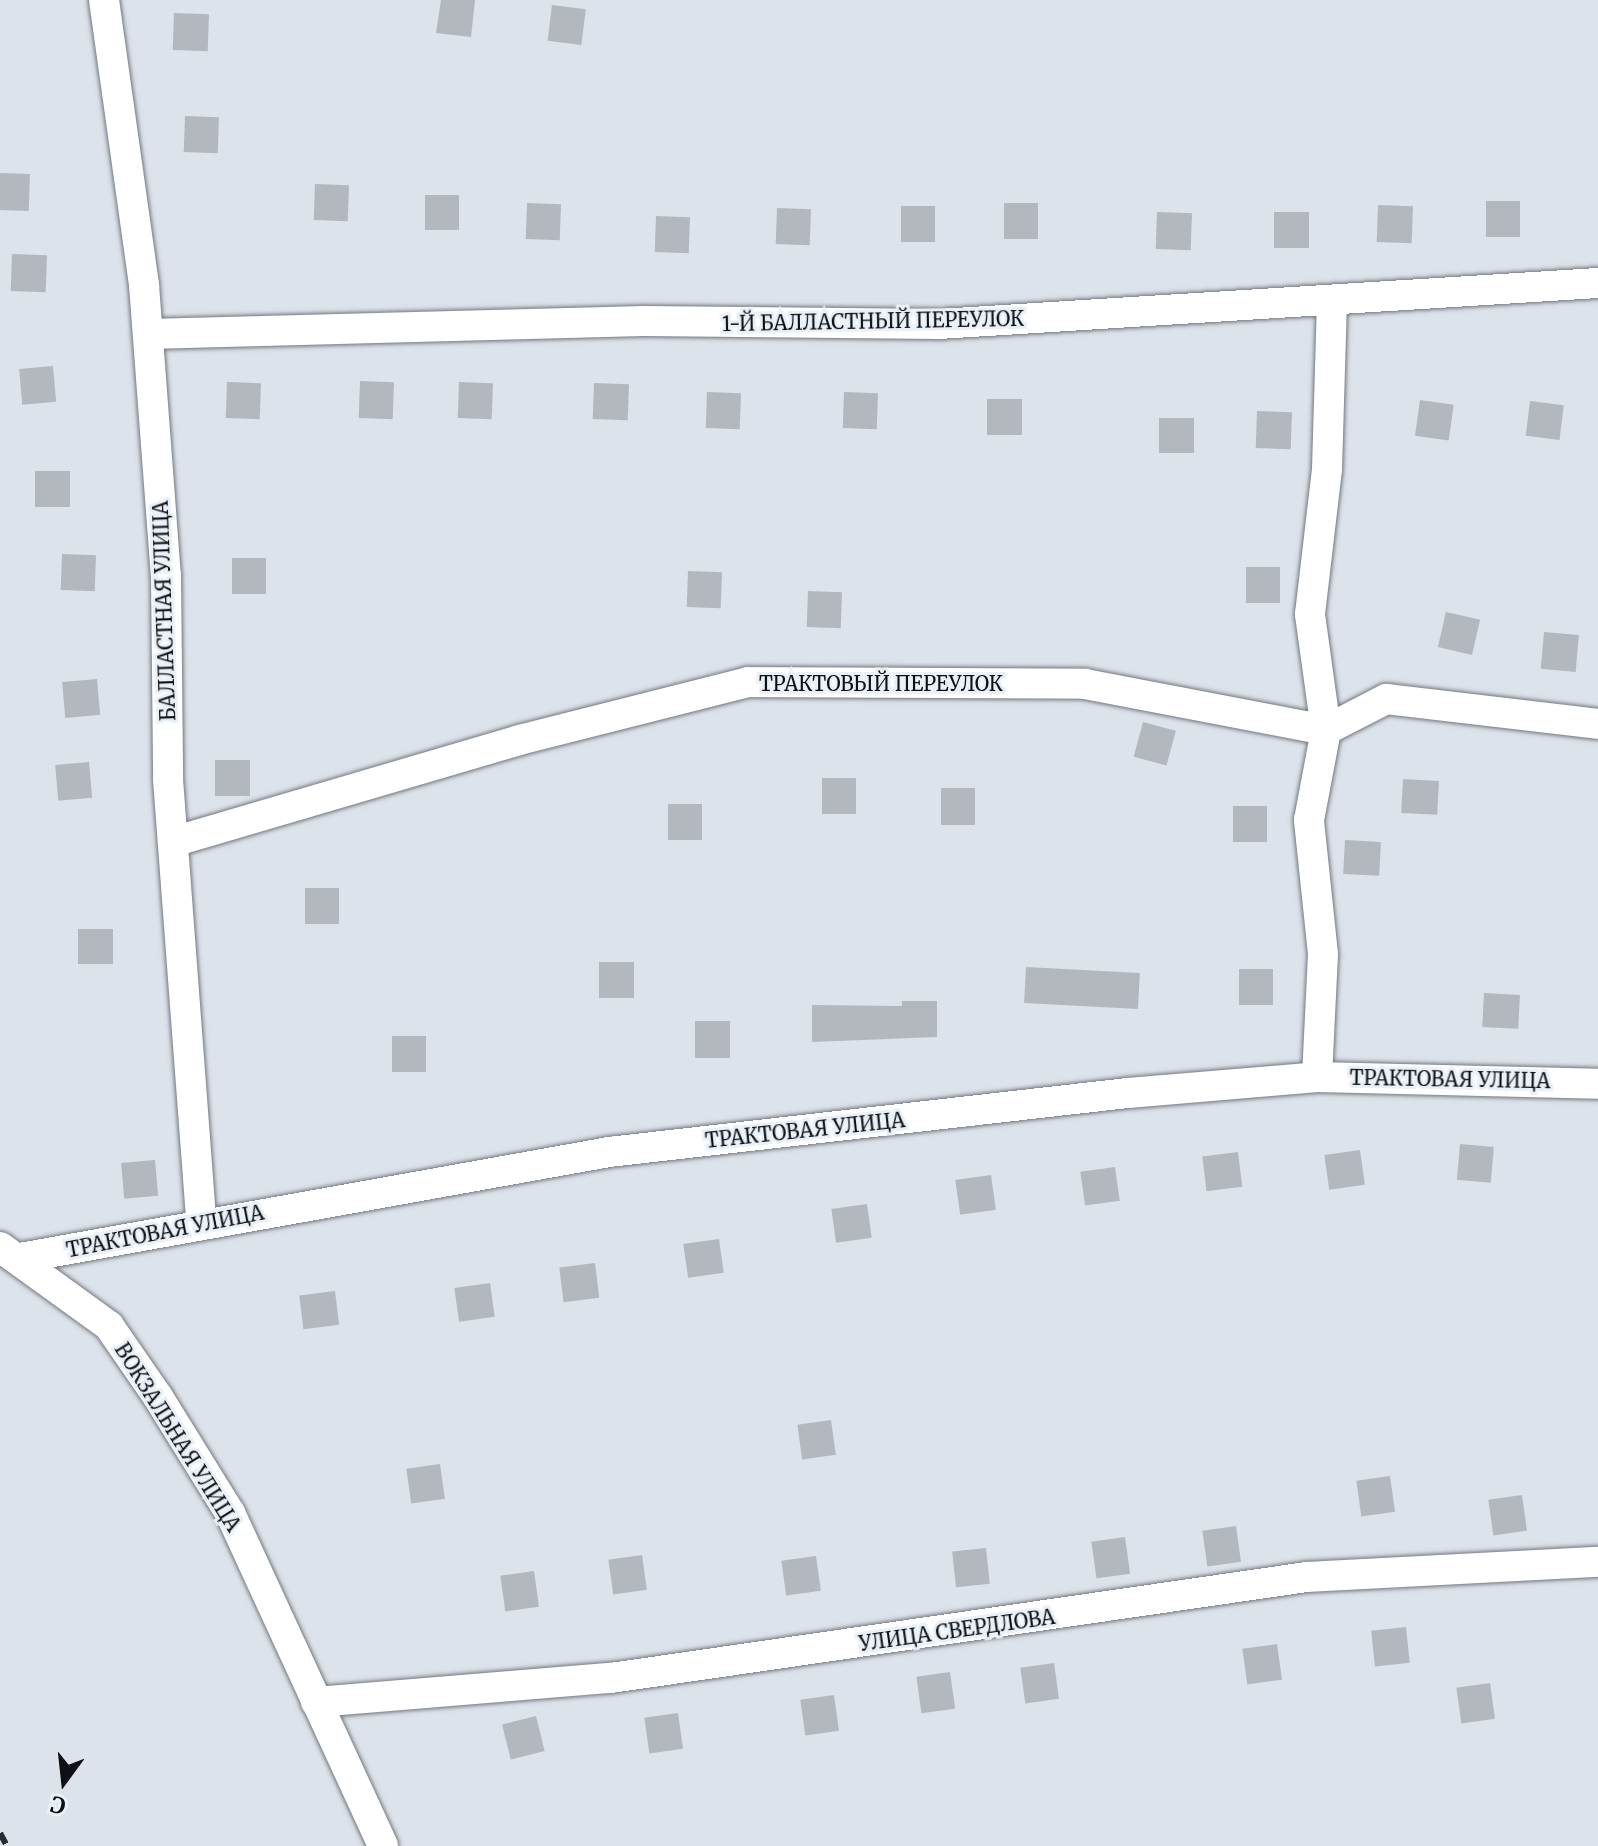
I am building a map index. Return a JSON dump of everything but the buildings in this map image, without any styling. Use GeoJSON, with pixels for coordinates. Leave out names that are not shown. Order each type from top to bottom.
{"type":"FeatureCollection","features":[{"type":"Feature","properties":{"kind":"street","name":"БАЛЛАСТНАЯ УЛИЦА"},"geometry":{"type":"LineString","coordinates":[[104,0],[148,334],[166,575],[173,842],[201,1223]]}},
{"type":"Feature","properties":{"kind":"street","name":"1-Й БАЛЛАСТНЫЙ ПЕРЕУЛОК"},"geometry":{"type":"LineString","coordinates":[[148,334],[614,322],[939,324],[1598,283]]}},
{"type":"Feature","properties":{"kind":"street"},"geometry":{"type":"LineString","coordinates":[[1317,1077],[1323,954],[1309,820],[1326,730],[1310,614],[1327,469],[1332,301]]}},
{"type":"Feature","properties":{"kind":"street","name":"ТРАКТОВЫЙ ПЕРЕУЛОК"},"geometry":{"type":"LineString","coordinates":[[173,842],[519,740],[748,682],[1085,684],[1326,730]]}},
{"type":"Feature","properties":{"kind":"street"},"geometry":{"type":"LineString","coordinates":[[1326,730],[1386,699],[1598,724]]}},
{"type":"Feature","properties":{"kind":"street","name":"ТРАКТОВАЯ УЛИЦА"},"geometry":{"type":"LineString","coordinates":[[10,1252],[201,1223],[609,1152],[1128,1093],[1317,1077],[1598,1084]]}},
{"type":"Feature","properties":{"kind":"street","name":"ВОКЗАЛЬНАЯ УЛИЦА"},"geometry":{"type":"LineString","coordinates":[[10,1252],[109,1326],[158,1397],[230,1513],[383,1846]]}},
{"type":"Feature","properties":{"kind":"street","name":"УЛИЦА СВЕРДЛОВА"},"geometry":{"type":"LineString","coordinates":[[316,1702],[611,1678],[1307,1577],[1598,1562]]}},
{"type":"Feature","properties":{"kind":"railway"},"geometry":{"type":"LineString","coordinates":[[0,1833],[7,1846]]}}]}
